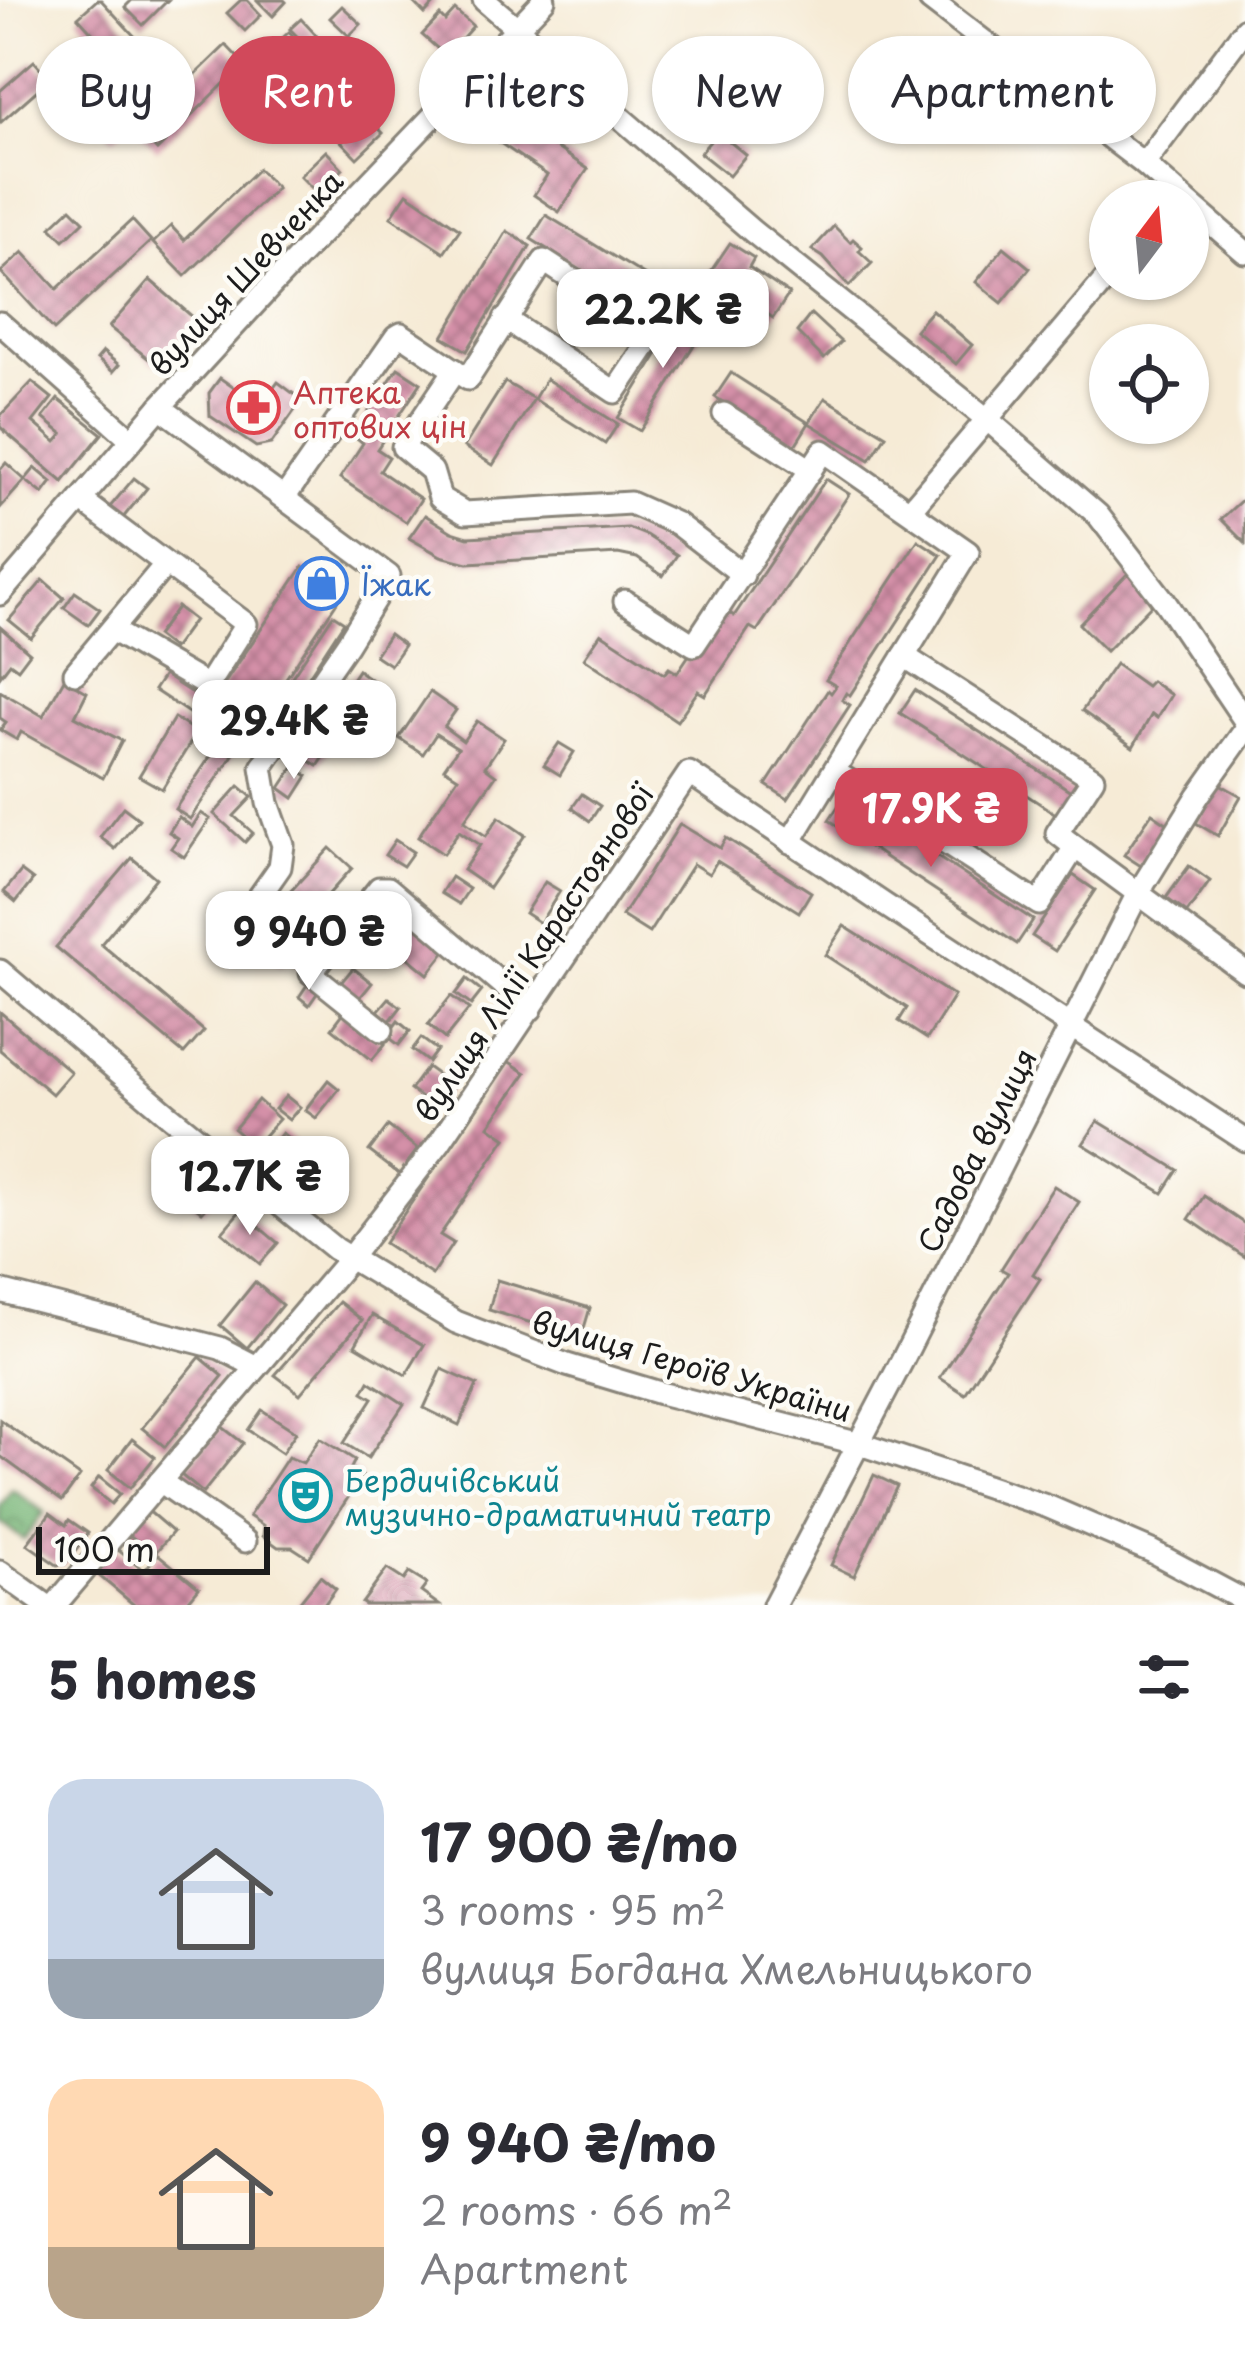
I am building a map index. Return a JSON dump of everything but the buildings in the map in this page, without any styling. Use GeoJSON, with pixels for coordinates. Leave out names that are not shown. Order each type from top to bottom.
{"type":"FeatureCollection","features":[{"type":"Feature","properties":{"kind":"street"},"geometry":{"type":"LineString","coordinates":[[484,0],[752,231],[1098,514],[1165,602],[1245,725]]}},
{"type":"Feature","properties":{"kind":"street","name":"вулиця Шевченка"},"geometry":{"type":"LineString","coordinates":[[0,594],[160,407],[544,0]]}},
{"type":"Feature","properties":{"kind":"street"},"geometry":{"type":"LineString","coordinates":[[930,0],[1160,180]]}},
{"type":"Feature","properties":{"kind":"street"},"geometry":{"type":"LineString","coordinates":[[1144,164],[1245,29]]}},
{"type":"Feature","properties":{"kind":"street"},"geometry":{"type":"LineString","coordinates":[[1209,223],[1245,252]]}},
{"type":"Feature","properties":{"kind":"street"},"geometry":{"type":"LineString","coordinates":[[284,498],[396,337],[401,334],[468,379],[544,261],[654,334]]}},
{"type":"Feature","properties":{"kind":"street"},"geometry":{"type":"LineString","coordinates":[[505,320],[615,392],[683,291]]}},
{"type":"Feature","properties":{"kind":"street"},"geometry":{"type":"LineString","coordinates":[[910,509],[1089,299]]}},
{"type":"Feature","properties":{"kind":"street"},"geometry":{"type":"LineString","coordinates":[[0,322],[132,440]]}},
{"type":"Feature","properties":{"kind":"street"},"geometry":{"type":"LineString","coordinates":[[455,370],[403,447],[432,471],[440,498],[465,513],[630,503],[677,524],[743,575]]}},
{"type":"Feature","properties":{"kind":"street"},"geometry":{"type":"LineString","coordinates":[[160,407],[389,576],[262,767],[268,803],[284,845],[280,867],[236,930]]}},
{"type":"Feature","properties":{"kind":"street"},"geometry":{"type":"LineString","coordinates":[[724,414],[811,470]]}},
{"type":"Feature","properties":{"kind":"street"},"geometry":{"type":"LineString","coordinates":[[625,602],[694,645],[823,451],[968,552],[790,842],[1245,1140]]}},
{"type":"Feature","properties":{"kind":"street"},"geometry":{"type":"LineString","coordinates":[[81,500],[246,624],[206,686],[112,631]]}},
{"type":"Feature","properties":{"kind":"street"},"geometry":{"type":"LineString","coordinates":[[75,674],[165,565]]}},
{"type":"Feature","properties":{"kind":"street"},"geometry":{"type":"LineString","coordinates":[[904,656],[1093,778],[1058,832],[1245,972]]}},
{"type":"Feature","properties":{"kind":"street","name":"Садова вулиця"},"geometry":{"type":"LineString","coordinates":[[773,1605],[860,1444],[1137,895],[1245,725]]}},
{"type":"Feature","properties":{"kind":"street"},"geometry":{"type":"LineString","coordinates":[[834,771],[1039,904],[1075,847]]}},
{"type":"Feature","properties":{"kind":"street","name":"вулиця Лілії Карастоянової"},"geometry":{"type":"LineString","coordinates":[[50,1605],[349,1259],[440,1142],[689,773],[790,842]]}},
{"type":"Feature","properties":{"kind":"street"},"geometry":{"type":"LineString","coordinates":[[382,1030],[311,973],[379,888],[388,888],[531,1009]]}},
{"type":"Feature","properties":{"kind":"street","name":"вулиця Героїв України"},"geometry":{"type":"LineString","coordinates":[[0,970],[349,1259],[456,1322],[567,1365],[860,1444],[1049,1507],[1151,1551],[1245,1601]]}},
{"type":"Feature","properties":{"kind":"street"},"geometry":{"type":"LineString","coordinates":[[0,1291],[220,1348],[257,1366]]}},
{"type":"Feature","properties":{"kind":"street"},"geometry":{"type":"LineString","coordinates":[[160,1481],[244,1541]]}},
{"type":"Feature","properties":{"kind":"street"},"geometry":{"type":"LineString","coordinates":[[0,1573],[50,1605]]}},
{"type":"Feature","properties":{"kind":"green space"},"geometry":{"type":"Polygon","coordinates":[[[12,1489],[44,1512],[24,1540],[0,1522],[0,1506],[12,1489]]]}},
{"type":"Feature","properties":{"kind":"place","name":"Аптека оптових цін"},"geometry":{"type":"Point","coordinates":[254,408]}},
{"type":"Feature","properties":{"kind":"place","name":"Їжак"},"geometry":{"type":"Point","coordinates":[322,583]}},
{"type":"Feature","properties":{"kind":"place","name":"Бердичівський музично-драматичний театр"},"geometry":{"type":"Point","coordinates":[306,1496]}}]}
